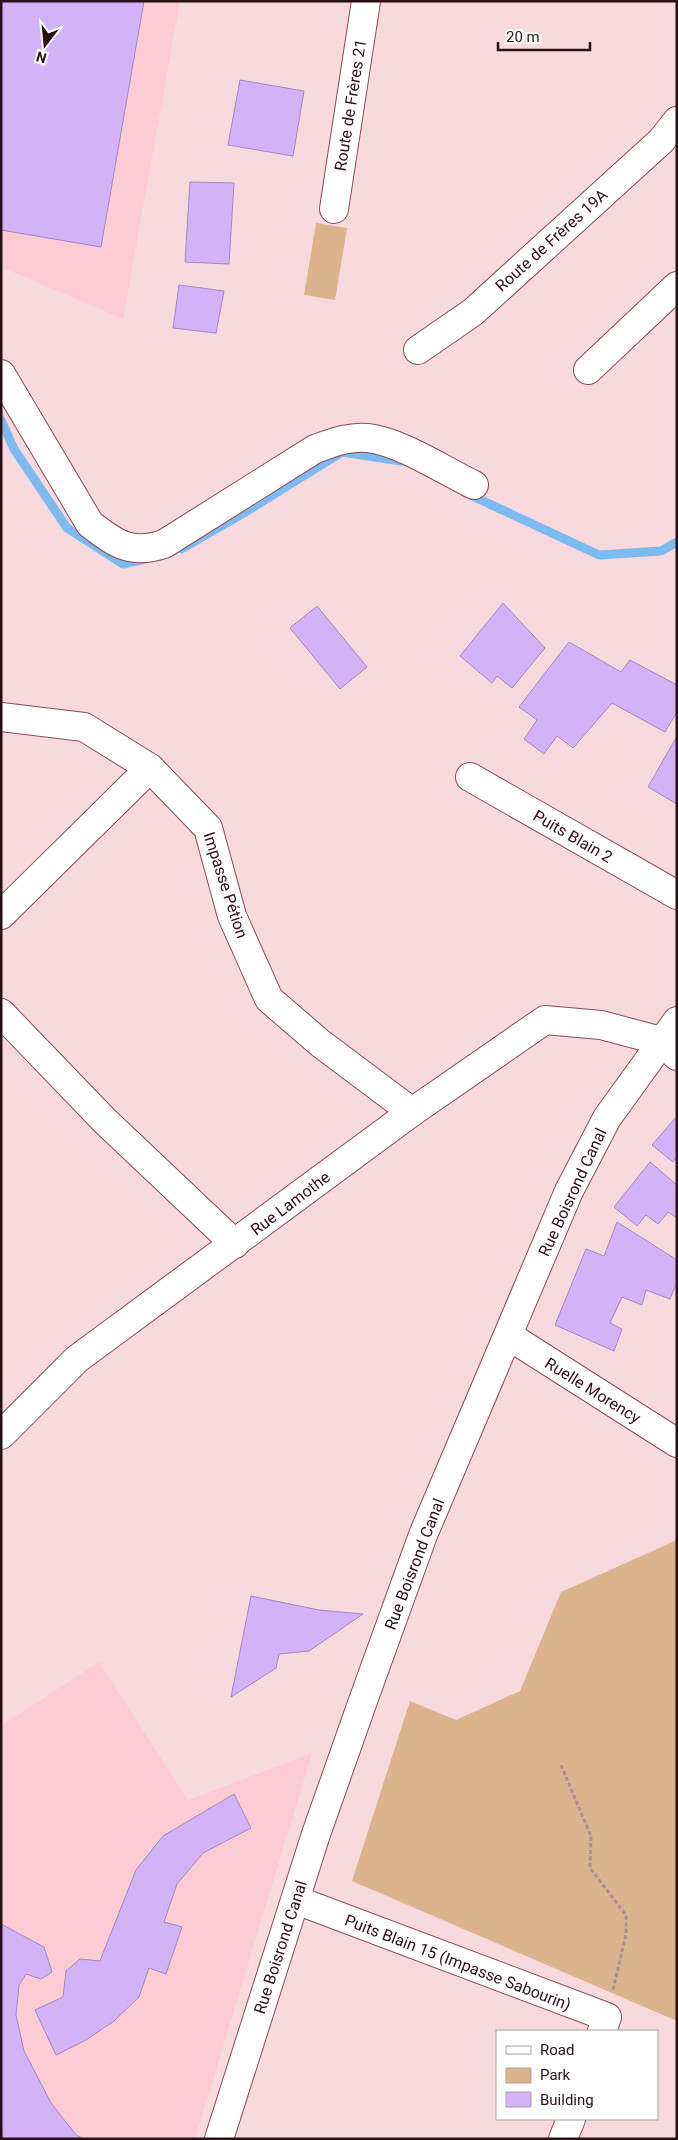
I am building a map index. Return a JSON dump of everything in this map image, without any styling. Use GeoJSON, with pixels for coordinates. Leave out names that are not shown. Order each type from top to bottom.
{"type":"FeatureCollection","features":[{"type":"Feature","properties":{"kind":"street","name":"Route de Frères 21"},"geometry":{"type":"LineString","coordinates":[[334,209],[366,1]]}},
{"type":"Feature","properties":{"kind":"street","name":"Route de Frères 19A"},"geometry":{"type":"LineString","coordinates":[[418,350],[473,312],[661,141],[677,121]]}},
{"type":"Feature","properties":{"kind":"street"},"geometry":{"type":"LineString","coordinates":[[588,370],[677,286]]}},
{"type":"Feature","properties":{"kind":"street"},"geometry":{"type":"LineString","coordinates":[[1,374],[90,524],[110,539],[131,548],[147,550],[164,544],[315,449],[342,439],[366,438],[390,443],[474,485]]}},
{"type":"Feature","properties":{"kind":"street","name":"Impasse Pétion"},"geometry":{"type":"LineString","coordinates":[[1,717],[84,727],[150,768],[208,828],[232,916],[269,999],[320,1042],[412,1112]]}},
{"type":"Feature","properties":{"kind":"street"},"geometry":{"type":"LineString","coordinates":[[1,915],[150,768]]}},
{"type":"Feature","properties":{"kind":"street","name":"Puits Blain 2"},"geometry":{"type":"LineString","coordinates":[[470,777],[677,895]]}},
{"type":"Feature","properties":{"kind":"street"},"geometry":{"type":"LineString","coordinates":[[1,1013],[106,1122],[235,1244]]}},
{"type":"Feature","properties":{"kind":"street","name":"Rue Lamothe"},"geometry":{"type":"LineString","coordinates":[[1,1434],[77,1359],[412,1112],[545,1020],[601,1025],[672,1039]]}},
{"type":"Feature","properties":{"kind":"street","name":"Rue Boisrond Canal"},"geometry":{"type":"LineString","coordinates":[[219,2139],[296,1900],[364,1698],[423,1535],[569,1191],[607,1118],[672,1039]]}},
{"type":"Feature","properties":{"kind":"street","name":"Ruelle Morency"},"geometry":{"type":"LineString","coordinates":[[509,1336],[677,1443]]}},
{"type":"Feature","properties":{"kind":"street","name":"Puits Blain 15 (Impasse Sabourin)"},"geometry":{"type":"LineString","coordinates":[[296,1900],[604,2024]]}},
{"type":"Feature","properties":{"kind":"street"},"geometry":{"type":"LineString","coordinates":[[563,2139],[570,2120]]}},
{"type":"Feature","properties":{"kind":"path"},"geometry":{"type":"LineString","coordinates":[[561,1765],[591,1836],[590,1868],[626,1915],[626,1934],[604,2024]]}},
{"type":"Feature","properties":{"kind":"shaded area"},"geometry":{"type":"Polygon","coordinates":[[[1,1],[180,1],[123,319],[1,267],[1,1]]]}},
{"type":"Feature","properties":{"kind":"shaded area"},"geometry":{"type":"Polygon","coordinates":[[[99,1662],[188,1800],[312,1753],[195,2139],[1,2139],[1,1726],[99,1662]]]}},
{"type":"Feature","properties":{"kind":"green space"},"geometry":{"type":"Polygon","coordinates":[[[316,223],[347,228],[335,300],[304,295],[316,223]]]}},
{"type":"Feature","properties":{"kind":"green space"},"geometry":{"type":"Polygon","coordinates":[[[677,1540],[677,2021],[352,1881],[410,1701],[456,1720],[520,1691],[561,1592],[677,1540]]]}},
{"type":"Feature","properties":{"kind":"building"},"geometry":{"type":"Polygon","coordinates":[[[1,1],[144,1],[101,247],[1,230],[1,1]]]}},
{"type":"Feature","properties":{"kind":"building"},"geometry":{"type":"Polygon","coordinates":[[[240,80],[304,91],[293,156],[228,145],[240,80]]]}},
{"type":"Feature","properties":{"kind":"building"},"geometry":{"type":"Polygon","coordinates":[[[190,182],[234,183],[229,264],[185,262],[190,182]]]}},
{"type":"Feature","properties":{"kind":"building"},"geometry":{"type":"Polygon","coordinates":[[[179,285],[224,291],[216,333],[173,328],[179,285]]]}},
{"type":"Feature","properties":{"kind":"building"},"geometry":{"type":"Polygon","coordinates":[[[503,603],[545,648],[512,688],[497,676],[492,683],[460,656],[503,603]]]}},
{"type":"Feature","properties":{"kind":"building"},"geometry":{"type":"Polygon","coordinates":[[[317,606],[367,667],[340,689],[290,628],[317,606]]]}},
{"type":"Feature","properties":{"kind":"building"},"geometry":{"type":"Polygon","coordinates":[[[569,642],[621,672],[630,660],[677,685],[677,712],[665,732],[612,703],[573,748],[557,736],[544,754],[524,739],[537,720],[519,707],[569,642]]]}},
{"type":"Feature","properties":{"kind":"building"},"geometry":{"type":"Polygon","coordinates":[[[677,736],[677,804],[648,787],[677,736]]]}},
{"type":"Feature","properties":{"kind":"building"},"geometry":{"type":"Polygon","coordinates":[[[677,1116],[677,1156],[673,1162],[652,1145],[677,1116]]]}},
{"type":"Feature","properties":{"kind":"building"},"geometry":{"type":"Polygon","coordinates":[[[650,1162],[677,1185],[677,1218],[668,1212],[658,1224],[646,1215],[637,1226],[614,1207],[650,1162]]]}},
{"type":"Feature","properties":{"kind":"building"},"geometry":{"type":"Polygon","coordinates":[[[617,1222],[677,1260],[677,1282],[670,1299],[646,1290],[642,1305],[622,1297],[610,1323],[622,1329],[614,1351],[555,1325],[586,1249],[604,1256],[617,1222]]]}},
{"type":"Feature","properties":{"kind":"building"},"geometry":{"type":"Polygon","coordinates":[[[251,1596],[319,1610],[363,1614],[309,1651],[279,1654],[276,1668],[231,1697],[251,1596]]]}},
{"type":"Feature","properties":{"kind":"building"},"geometry":{"type":"Polygon","coordinates":[[[234,1794],[251,1828],[203,1853],[177,1884],[164,1922],[182,1927],[166,1974],[149,1968],[139,1997],[114,2021],[86,2040],[56,2055],[35,2010],[63,1997],[66,1971],[80,1959],[100,1961],[136,1870],[163,1836],[234,1794]]]}},
{"type":"Feature","properties":{"kind":"building"},"geometry":{"type":"Polygon","coordinates":[[[1,1924],[44,1947],[52,1972],[41,1979],[26,1974],[19,1985],[16,2015],[24,2051],[51,2103],[76,2135],[84,2139],[4,2139],[1,2133],[1,1924]]]}},
{"type":"Feature","properties":{"kind":"waterway"},"geometry":{"type":"LineString","coordinates":[[1,420],[14,449],[67,528],[123,564],[145,559]]}},
{"type":"Feature","properties":{"kind":"waterway"},"geometry":{"type":"LineString","coordinates":[[181,549],[247,511],[342,452],[401,461]]}},
{"type":"Feature","properties":{"kind":"waterway"},"geometry":{"type":"LineString","coordinates":[[466,493],[599,555],[661,551],[677,542]]}}]}
